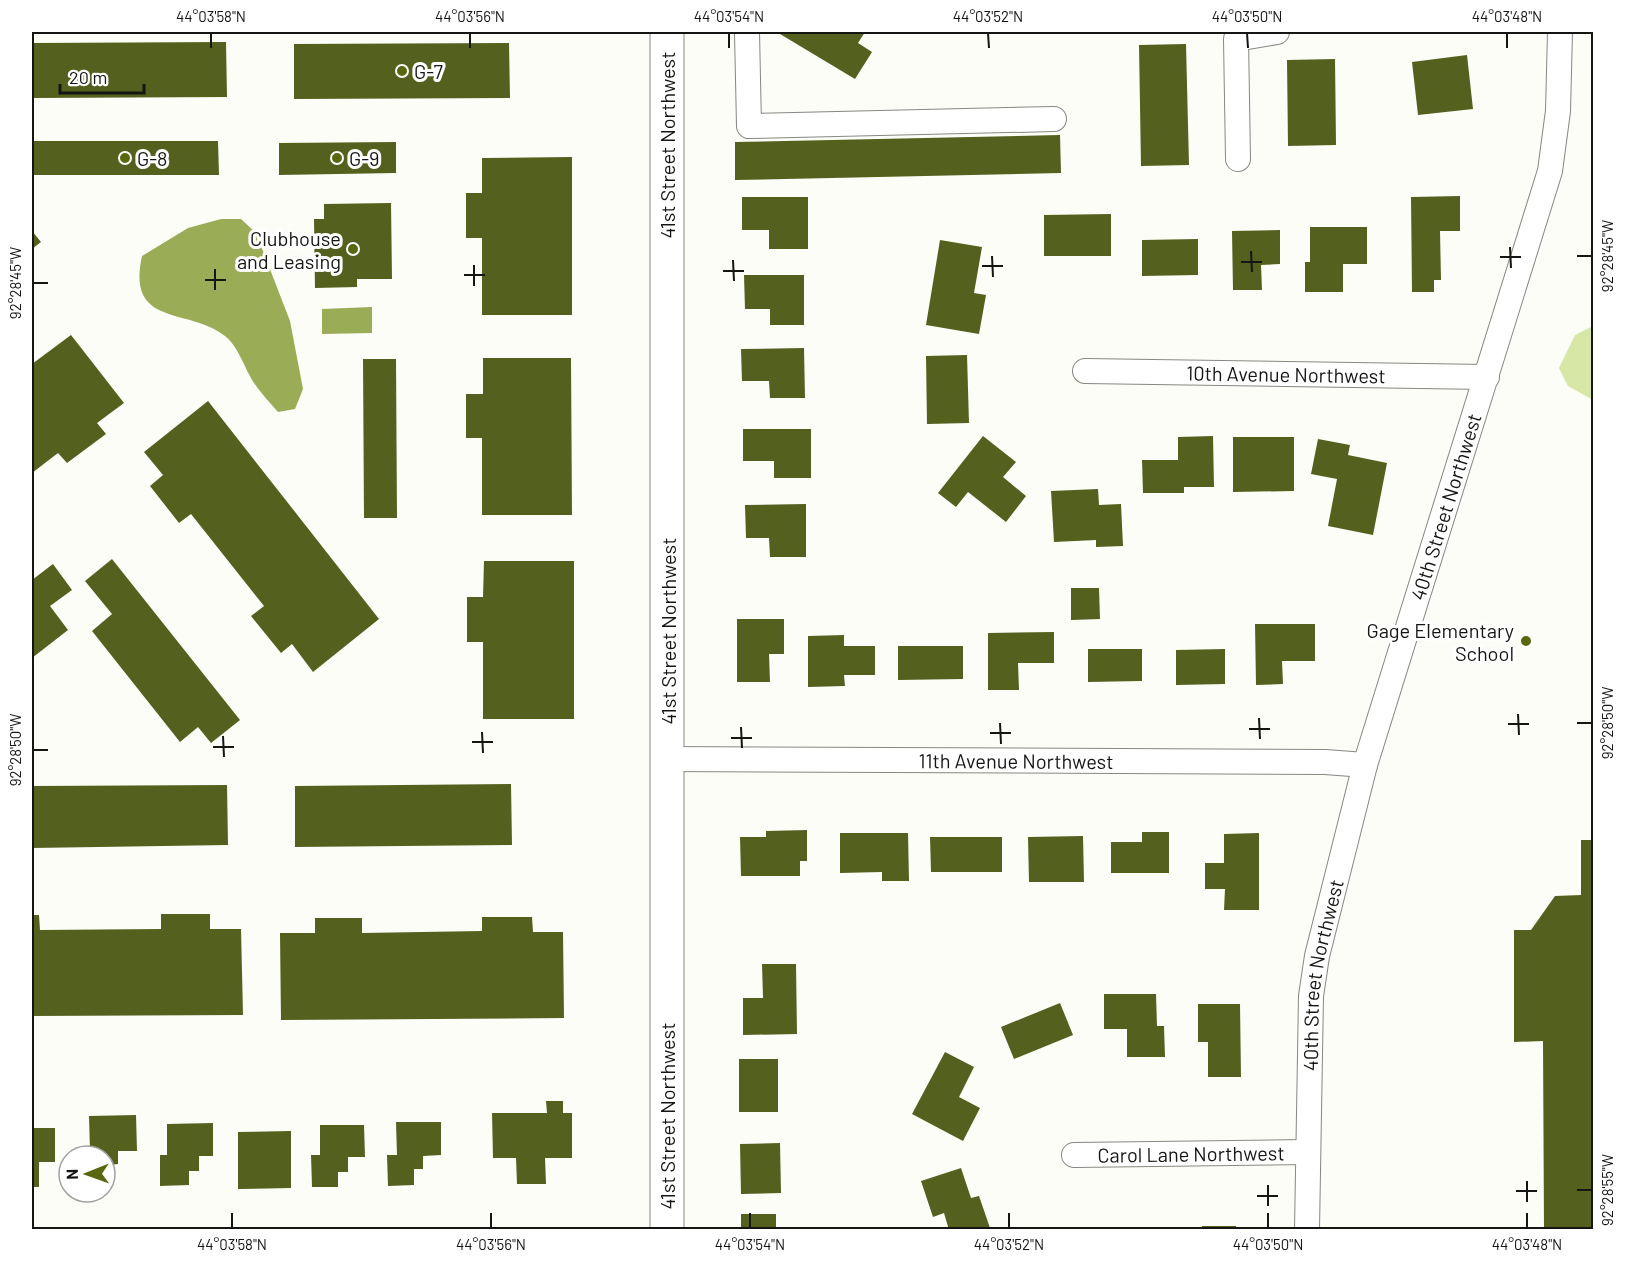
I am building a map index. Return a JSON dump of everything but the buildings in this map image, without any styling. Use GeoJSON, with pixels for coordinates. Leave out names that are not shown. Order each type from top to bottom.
{"type":"FeatureCollection","features":[{"type":"Feature","properties":{"kind":"main road","name":"41st Street Northwest"},"geometry":{"type":"LineString","coordinates":[[667,32],[667,1230]]}},
{"type":"Feature","properties":{"kind":"street"},"geometry":{"type":"LineString","coordinates":[[747,32],[749,126],[1054,119]]}},
{"type":"Feature","properties":{"kind":"street"},"geometry":{"type":"LineString","coordinates":[[1238,159],[1236,39],[1268,32]]}},
{"type":"Feature","properties":{"kind":"street","name":"40th Street Northwest"},"geometry":{"type":"LineString","coordinates":[[1307,1230],[1311,996],[1317,956],[1365,765],[1550,171],[1558,111],[1560,32]]}},
{"type":"Feature","properties":{"kind":"street","name":"10th Avenue Northwest"},"geometry":{"type":"LineString","coordinates":[[1085,371],[1487,378]]}},
{"type":"Feature","properties":{"kind":"street","name":"11th Avenue Northwest"},"geometry":{"type":"LineString","coordinates":[[668,759],[1325,762],[1365,765]]}},
{"type":"Feature","properties":{"kind":"street","name":"Carol Lane Northwest"},"geometry":{"type":"LineString","coordinates":[[1074,1155],[1308,1152]]}},
{"type":"Feature","properties":{"kind":"shaded area"},"geometry":{"type":"Polygon","coordinates":[[[221,219],[241,219],[256,233],[290,321],[303,389],[295,409],[278,412],[254,383],[238,352],[225,336],[195,321],[164,312],[152,305],[143,295],[139,279],[142,256],[188,228],[221,219]]]}},
{"type":"Feature","properties":{"kind":"shaded area"},"geometry":{"type":"Polygon","coordinates":[[[372,307],[372,333],[322,334],[322,309],[372,307]]]}},
{"type":"Feature","properties":{"kind":"shaded area"},"geometry":{"type":"Polygon","coordinates":[[[1593,326],[1593,400],[1568,386],[1559,368],[1575,335],[1593,326]]]}},
{"type":"Feature","properties":{"kind":"place","name":"G-7"},"geometry":{"type":"Point","coordinates":[402,71]}},
{"type":"Feature","properties":{"kind":"place","name":"G-8"},"geometry":{"type":"Point","coordinates":[125,158]}},
{"type":"Feature","properties":{"kind":"place","name":"G-9"},"geometry":{"type":"Point","coordinates":[337,158]}},
{"type":"Feature","properties":{"kind":"place","name":"Clubhouse and Leasing"},"geometry":{"type":"Point","coordinates":[353,249]}},
{"type":"Feature","properties":{"kind":"place","name":"Gage Elementary School"},"geometry":{"type":"Point","coordinates":[1526,641]}}]}
